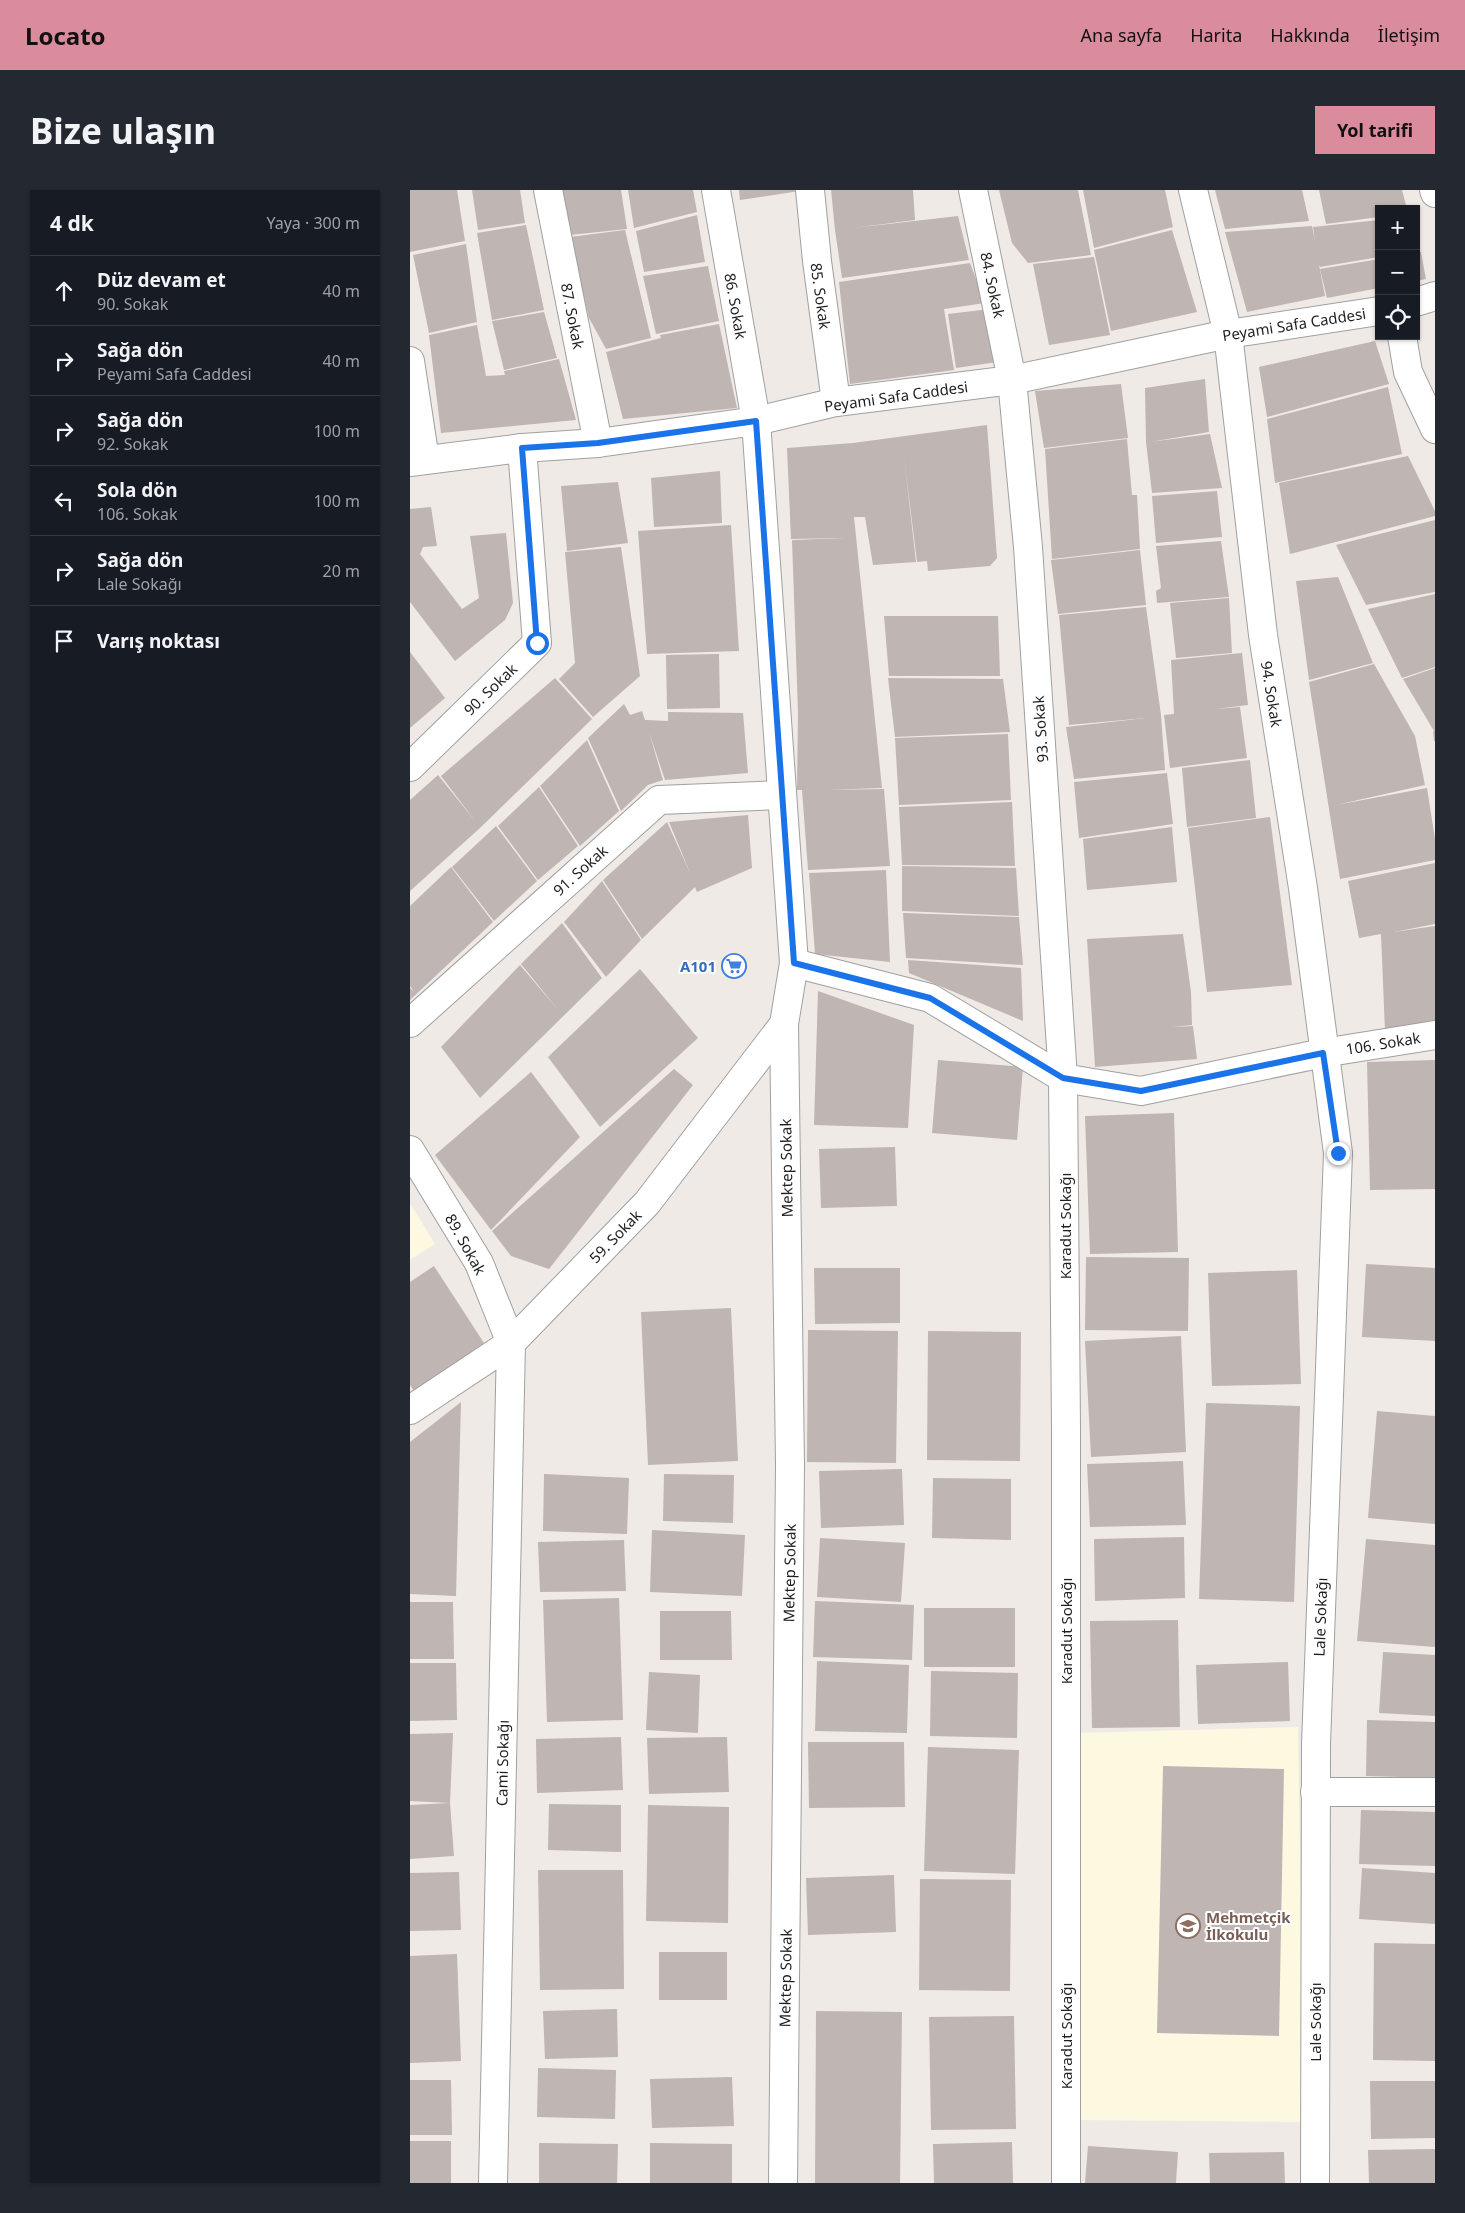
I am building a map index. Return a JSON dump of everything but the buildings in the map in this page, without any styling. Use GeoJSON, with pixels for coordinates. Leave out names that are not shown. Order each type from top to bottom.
{"type":"FeatureCollection","features":[{"type":"Feature","properties":{"kind":"street","name":"87. Sokak"},"geometry":{"type":"LineString","coordinates":[[548,190],[598,443]]}},
{"type":"Feature","properties":{"kind":"street","name":"86. Sokak"},"geometry":{"type":"LineString","coordinates":[[716,190],[756,421],[782,795]]}},
{"type":"Feature","properties":{"kind":"street","name":"85. Sokak"},"geometry":{"type":"LineString","coordinates":[[810,190],[816,261],[836,402]]}},
{"type":"Feature","properties":{"kind":"street","name":"84. Sokak"},"geometry":{"type":"LineString","coordinates":[[973,190],[1012,380]]}},
{"type":"Feature","properties":{"kind":"street","name":"94. Sokak"},"geometry":{"type":"LineString","coordinates":[[1193,190],[1228,334],[1263,635],[1303,888],[1323,1053]]}},
{"type":"Feature","properties":{"kind":"street"},"geometry":{"type":"LineString","coordinates":[[1420,301],[1435,296]]}},
{"type":"Feature","properties":{"kind":"street","name":"Peyami Safa Caddesi"},"geometry":{"type":"LineString","coordinates":[[418,461],[522,448],[598,443],[756,421],[836,402],[1012,380],[1228,334],[1375,312]]}},
{"type":"Feature","properties":{"kind":"street"},"geometry":{"type":"LineString","coordinates":[[1403,340],[1408,372],[1435,429]]}},
{"type":"Feature","properties":{"kind":"street"},"geometry":{"type":"LineString","coordinates":[[410,361],[418,461]]}},
{"type":"Feature","properties":{"kind":"street","name":"93. Sokak"},"geometry":{"type":"LineString","coordinates":[[1012,380],[1028,547],[1063,1078]]}},
{"type":"Feature","properties":{"kind":"street","name":"90. Sokak"},"geometry":{"type":"LineString","coordinates":[[410,767],[537,643],[522,448]]}},
{"type":"Feature","properties":{"kind":"street","name":"Mektep Sokak"},"geometry":{"type":"LineString","coordinates":[[782,795],[794,963],[784,1024],[790,1465],[783,2183]]}},
{"type":"Feature","properties":{"kind":"street","name":"91. Sokak"},"geometry":{"type":"LineString","coordinates":[[410,1023],[659,800],[782,795]]}},
{"type":"Feature","properties":{"kind":"street","name":"106. Sokak"},"geometry":{"type":"LineString","coordinates":[[794,963],[930,998],[1063,1078],[1141,1091],[1323,1053],[1435,1035]]}},
{"type":"Feature","properties":{"kind":"street","name":"59. Sokak"},"geometry":{"type":"LineString","coordinates":[[410,1410],[512,1343],[648,1203],[784,1024]]}},
{"type":"Feature","properties":{"kind":"street","name":"Lale Sokağı"},"geometry":{"type":"LineString","coordinates":[[1315,2183],[1315,1792],[1338,1153],[1323,1053]]}},
{"type":"Feature","properties":{"kind":"street","name":"Karadut Sokağı"},"geometry":{"type":"LineString","coordinates":[[1063,1078],[1066,1418],[1066,2183]]}},
{"type":"Feature","properties":{"kind":"street","name":"89. Sokak"},"geometry":{"type":"LineString","coordinates":[[410,1150],[479,1263],[512,1343]]}},
{"type":"Feature","properties":{"kind":"street","name":"Cami Sokağı"},"geometry":{"type":"LineString","coordinates":[[493,2183],[512,1343]]}},
{"type":"Feature","properties":{"kind":"street"},"geometry":{"type":"LineString","coordinates":[[1315,1792],[1435,1792]]}},
{"type":"Feature","properties":{"kind":"shaded area"},"geometry":{"type":"Polygon","coordinates":[[[410,1203],[435,1244],[410,1260],[410,1203]]]}},
{"type":"Feature","properties":{"kind":"shaded area","name":"Mehmetçik İlkokulu"},"geometry":{"type":"Polygon","coordinates":[[[1298,1727],[1304,2122],[1073,2120],[1078,1733],[1298,1727]]]}},
{"type":"Feature","properties":{"kind":"place","name":"A101"},"geometry":{"type":"Point","coordinates":[734,966]}},
{"type":"Feature","properties":{"kind":"place","name":"Mehmetçik İlkokulu"},"geometry":{"type":"Point","coordinates":[1188,1926]}},
{"type":"Feature","properties":{"kind":"route"},"geometry":{"type":"LineString","coordinates":[[537,643],[522,448],[598,443],[756,421],[794,963],[930,998],[1063,1078],[1141,1091],[1323,1053],[1338,1153]]}}]}
